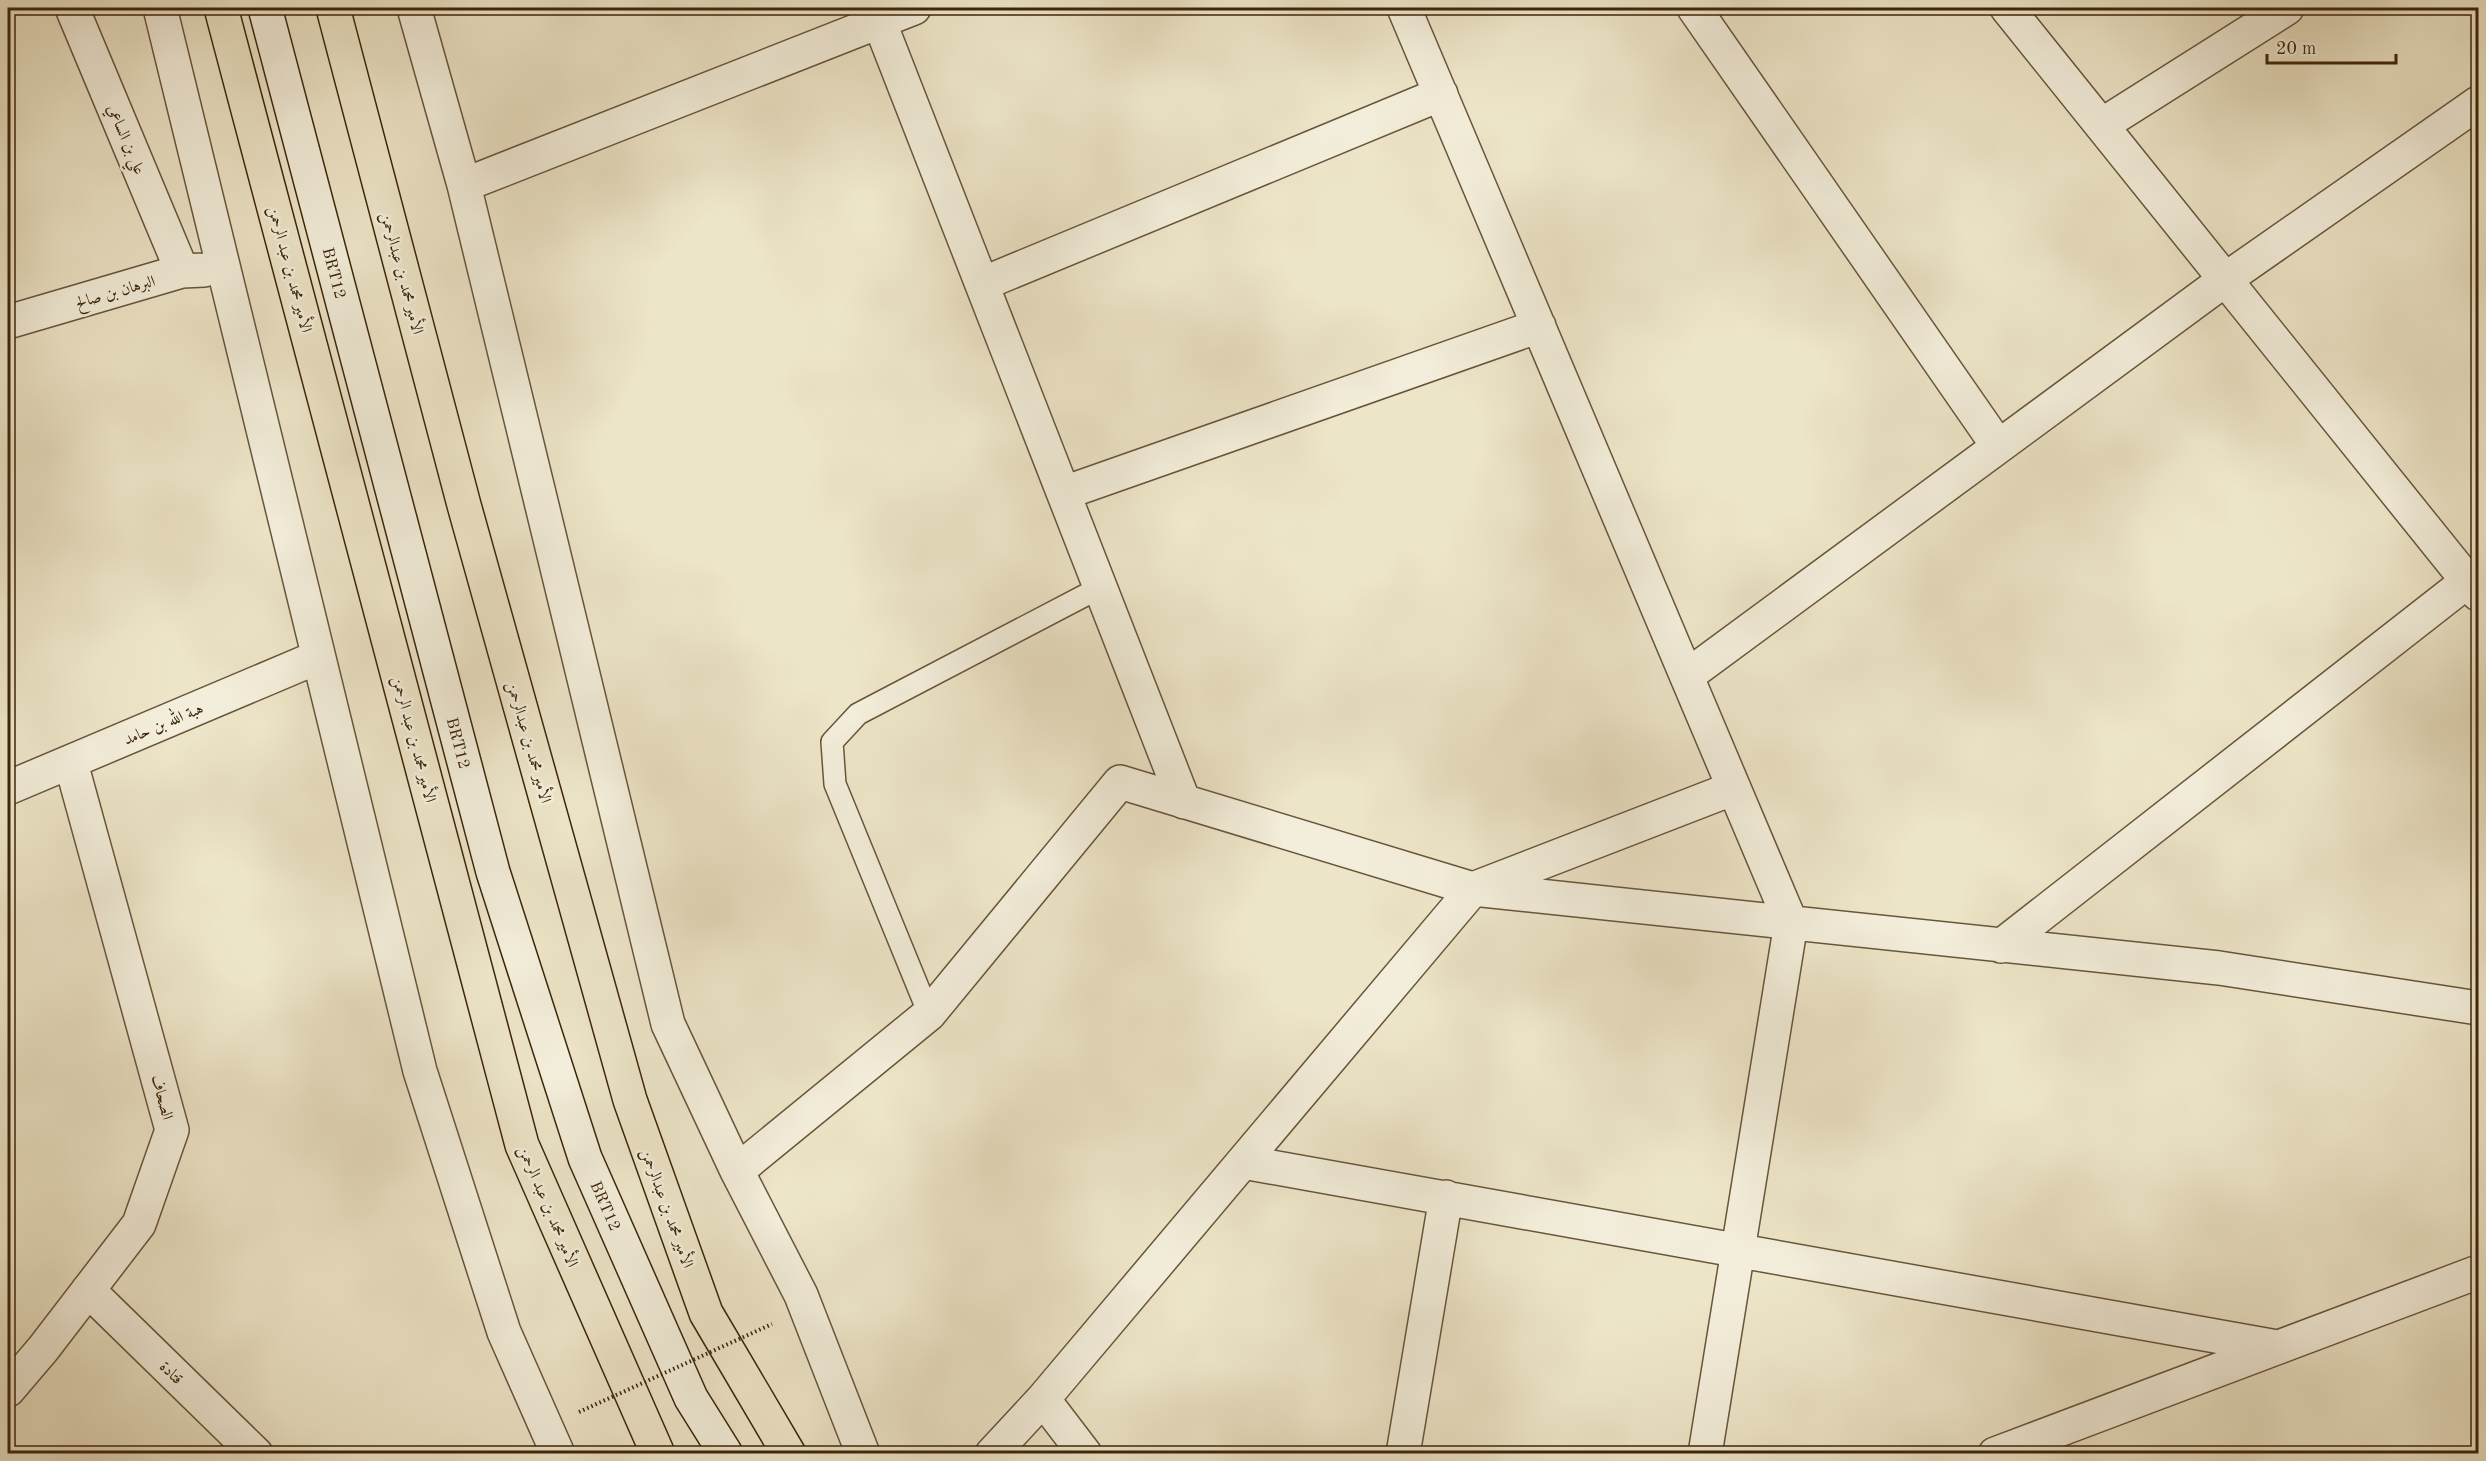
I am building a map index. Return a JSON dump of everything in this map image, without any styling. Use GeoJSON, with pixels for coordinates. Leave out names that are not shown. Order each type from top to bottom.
{"type":"FeatureCollection","features":[{"type":"Feature","properties":{"kind":"main road","name":"الأمير محمد بن عبد الرحمن"},"geometry":{"type":"LineString","coordinates":[[221,8],[522,1145],[658,1454]]}},
{"type":"Feature","properties":{"kind":"main road","name":"الأمير محمد بن عبدالرحمن"},"geometry":{"type":"LineString","coordinates":[[333,8],[464,505],[630,1100],[706,1313],[789,1454]]}},
{"type":"Feature","properties":{"kind":"street","name":"علي بن الساعي"},"geometry":{"type":"LineString","coordinates":[[72,8],[182,271]]}},
{"type":"Feature","properties":{"kind":"street"},"geometry":{"type":"LineString","coordinates":[[160,8],[420,1071],[504,1332],[556,1453]]}},
{"type":"Feature","properties":{"kind":"street","name":"BRT12"},"geometry":{"type":"LineString","coordinates":[[265,8],[493,872],[585,1158],[691,1398],[726,1454]]}},
{"type":"Feature","properties":{"kind":"street"},"geometry":{"type":"LineString","coordinates":[[414,8],[464,184],[668,1024],[737,1171],[801,1295],[862,1454]]}},
{"type":"Feature","properties":{"kind":"street"},"geometry":{"type":"LineString","coordinates":[[464,184],[877,14],[914,8]]}},
{"type":"Feature","properties":{"kind":"street"},"geometry":{"type":"LineString","coordinates":[[1404,8],[1791,923],[1705,1454]]}},
{"type":"Feature","properties":{"kind":"street"},"geometry":{"type":"LineString","coordinates":[[1694,8],[1998,446]]}},
{"type":"Feature","properties":{"kind":"street"},"geometry":{"type":"LineString","coordinates":[[2001,946],[2475,582],[2007,8]]}},
{"type":"Feature","properties":{"kind":"street"},"geometry":{"type":"LineString","coordinates":[[2102,125],[2287,8]]}},
{"type":"Feature","properties":{"kind":"street"},"geometry":{"type":"LineString","coordinates":[[877,14],[1184,802]]}},
{"type":"Feature","properties":{"kind":"street"},"geometry":{"type":"LineString","coordinates":[[982,284],[1441,94]]}},
{"type":"Feature","properties":{"kind":"street"},"geometry":{"type":"LineString","coordinates":[[1687,676],[2226,279],[2478,103]]}},
{"type":"Feature","properties":{"kind":"street","name":"البرهان بن صالح"},"geometry":{"type":"LineString","coordinates":[[8,322],[182,271],[223,269]]}},
{"type":"Feature","properties":{"kind":"street"},"geometry":{"type":"LineString","coordinates":[[1064,493],[1539,326]]}},
{"type":"Feature","properties":{"kind":"street","name":"هبة الله بن حامد"},"geometry":{"type":"LineString","coordinates":[[8,788],[318,657]]}},
{"type":"Feature","properties":{"kind":"street","name":"الصحاف"},"geometry":{"type":"LineString","coordinates":[[8,1390],[43,1349],[139,1224],[172,1130],[71,763]]}},
{"type":"Feature","properties":{"kind":"street"},"geometry":{"type":"LineString","coordinates":[[737,1171],[929,1014],[1120,782],[1473,889],[2219,968],[2478,1008]]}},
{"type":"Feature","properties":{"kind":"street"},"geometry":{"type":"LineString","coordinates":[[992,1454],[1043,1399],[1473,889],[1734,788]]}},
{"type":"Feature","properties":{"kind":"street"},"geometry":{"type":"LineString","coordinates":[[1243,1162],[2277,1347]]}},
{"type":"Feature","properties":{"kind":"street"},"geometry":{"type":"LineString","coordinates":[[1403,1454],[1446,1197]]}},
{"type":"Feature","properties":{"kind":"street"},"geometry":{"type":"LineString","coordinates":[[1995,1454],[2478,1272]]}},
{"type":"Feature","properties":{"kind":"street","name":"قتادة"},"geometry":{"type":"LineString","coordinates":[[88,1290],[256,1454]]}},
{"type":"Feature","properties":{"kind":"street"},"geometry":{"type":"LineString","coordinates":[[1043,1399],[1085,1454]]}},
{"type":"Feature","properties":{"kind":"lane"},"geometry":{"type":"LineString","coordinates":[[929,1014],[835,784],[832,742],[858,714],[1101,587]]}},
{"type":"Feature","properties":{"kind":"path"},"geometry":{"type":"LineString","coordinates":[[579,1412],[772,1324]]}}]}
